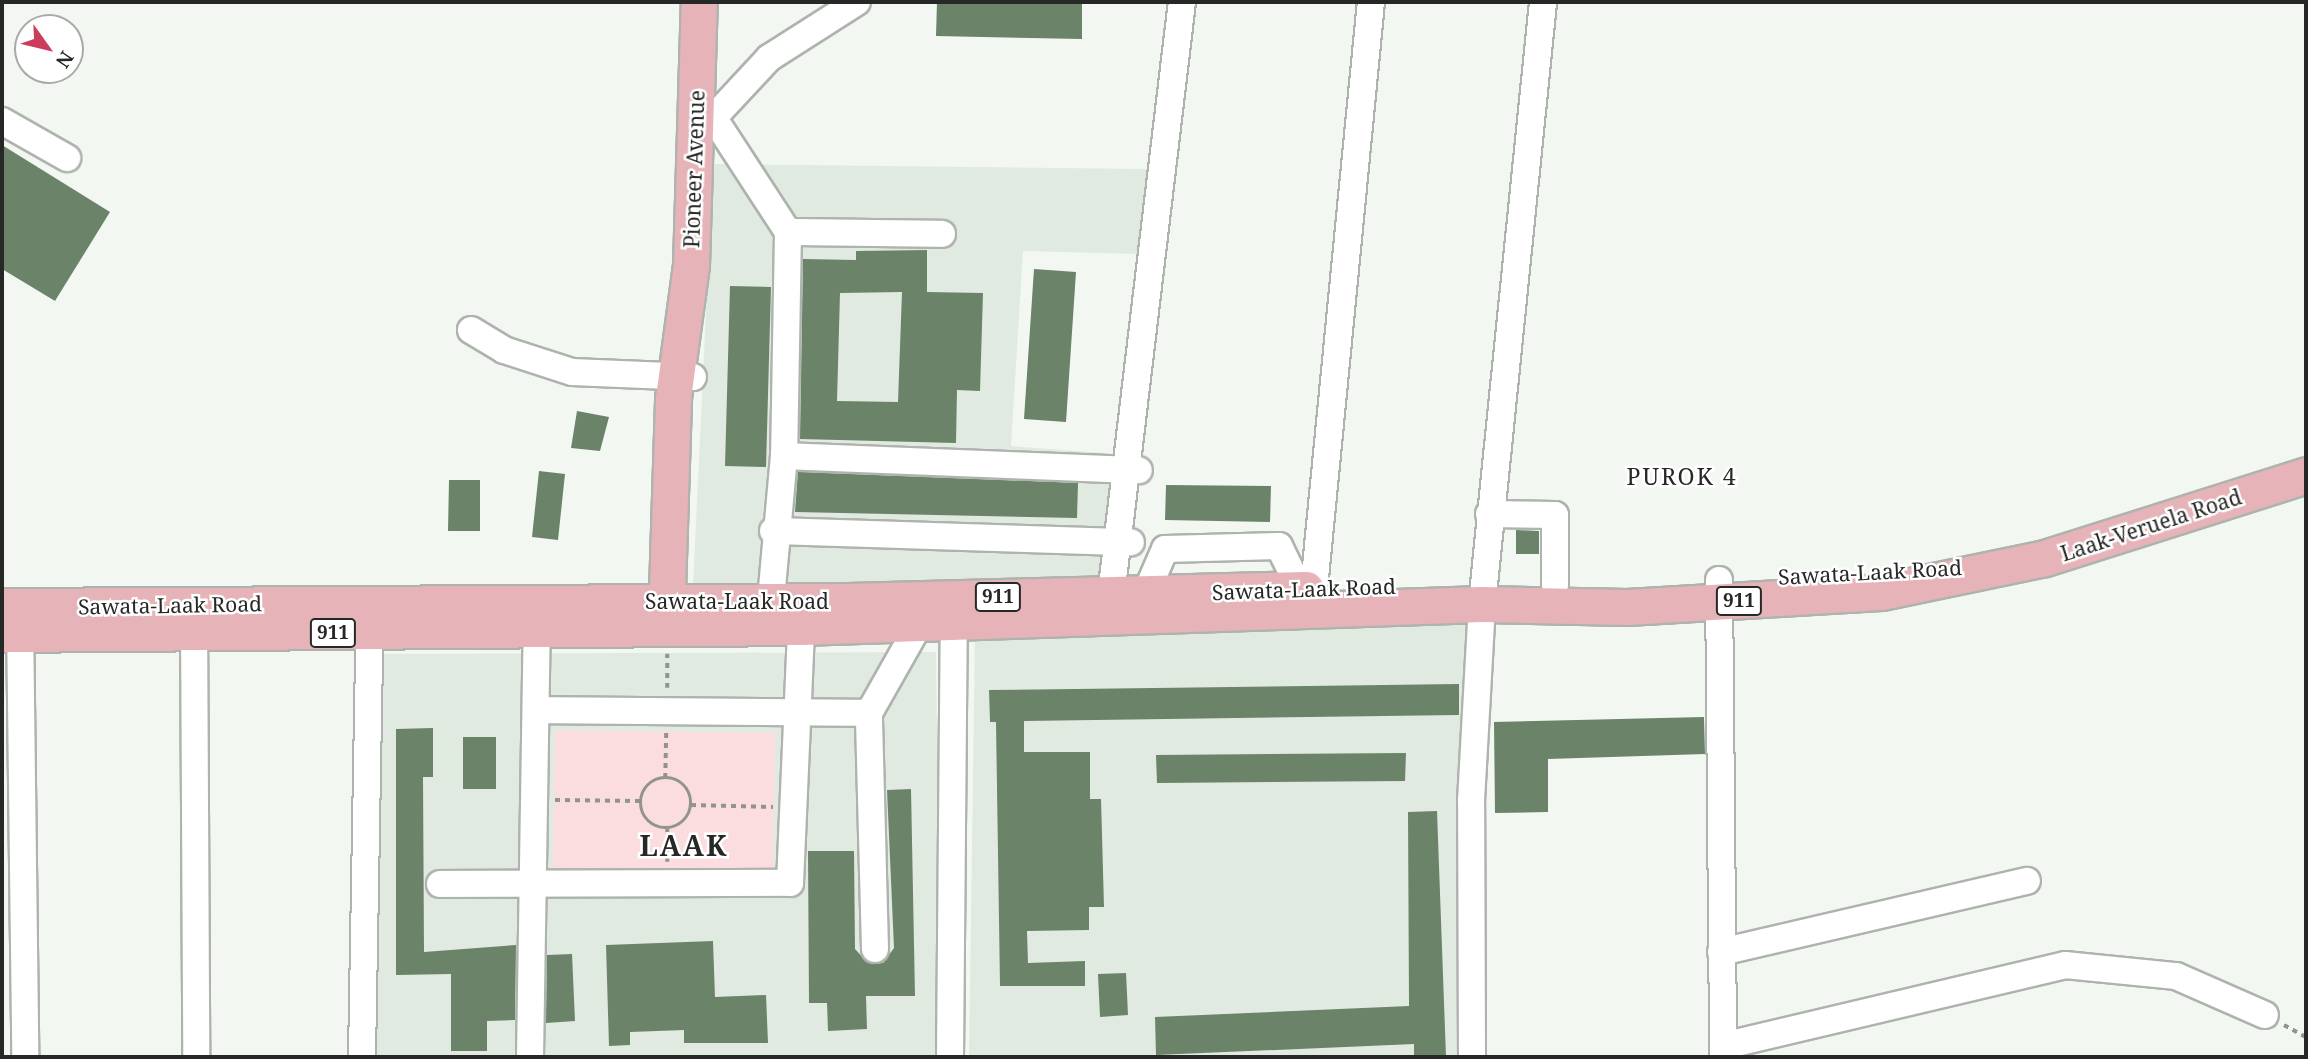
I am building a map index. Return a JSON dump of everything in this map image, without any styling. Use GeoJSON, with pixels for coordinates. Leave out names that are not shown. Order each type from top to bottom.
{"type":"FeatureCollection","features":[{"type":"Feature","properties":{"kind":"main road","name":"Pioneer Avenue"},"geometry":{"type":"LineString","coordinates":[[675,615],[686,336],[704,127],[699,2]]}},
{"type":"Feature","properties":{"kind":"main road","name":"Laak-Veruela Road"},"geometry":{"type":"LineString","coordinates":[[1994,569],[2097,544],[2306,475]]}},
{"type":"Feature","properties":{"kind":"main road","name":"Sawata-Laak Road"},"geometry":{"type":"LineString","coordinates":[[1482,594],[1555,585],[1881,593],[1994,569]]}},
{"type":"Feature","properties":{"kind":"main road","name":"Sawata-Laak Road"},"geometry":{"type":"LineString","coordinates":[[675,615],[771,600],[1123,604],[1308,597],[1719,591]]}},
{"type":"Feature","properties":{"kind":"main road","name":"Sawata-Laak Road"},"geometry":{"type":"LineString","coordinates":[[11,620],[675,615],[801,627],[937,623],[1123,604]]}},
{"type":"Feature","properties":{"kind":"street"},"geometry":{"type":"LineString","coordinates":[[771,600],[773,531],[784,456],[788,232],[704,127],[769,58],[857,2]]}},
{"type":"Feature","properties":{"kind":"street"},"geometry":{"type":"LineString","coordinates":[[1123,604],[1123,542],[1182,2]]}},
{"type":"Feature","properties":{"kind":"street"},"geometry":{"type":"LineString","coordinates":[[1131,469],[1198,2]]}},
{"type":"Feature","properties":{"kind":"street"},"geometry":{"type":"LineString","coordinates":[[1308,597],[1371,2]]}},
{"type":"Feature","properties":{"kind":"street"},"geometry":{"type":"LineString","coordinates":[[1472,1057],[1471,801],[1482,594],[1542,2]]}},
{"type":"Feature","properties":{"kind":"street"},"geometry":{"type":"LineString","coordinates":[[2,121],[67,158]]}},
{"type":"Feature","properties":{"kind":"street"},"geometry":{"type":"LineString","coordinates":[[788,232],[942,234]]}},
{"type":"Feature","properties":{"kind":"street"},"geometry":{"type":"LineString","coordinates":[[471,330],[504,350],[572,372],[685,377]]}},
{"type":"Feature","properties":{"kind":"street"},"geometry":{"type":"LineString","coordinates":[[784,456],[1131,469]]}},
{"type":"Feature","properties":{"kind":"street"},"geometry":{"type":"LineString","coordinates":[[1489,514],[1555,515],[1555,585]]}},
{"type":"Feature","properties":{"kind":"street"},"geometry":{"type":"LineString","coordinates":[[773,531],[1123,542]]}},
{"type":"Feature","properties":{"kind":"street"},"geometry":{"type":"LineString","coordinates":[[1123,604],[1165,549],[1178,548],[1279,546],[1308,597]]}},
{"type":"Feature","properties":{"kind":"street"},"geometry":{"type":"LineString","coordinates":[[1719,591],[1723,1052],[2065,965],[2176,976],[2265,1015]]}},
{"type":"Feature","properties":{"kind":"street"},"geometry":{"type":"LineString","coordinates":[[530,1057],[537,616]]}},
{"type":"Feature","properties":{"kind":"street"},"geometry":{"type":"LineString","coordinates":[[362,1057],[370,617]]}},
{"type":"Feature","properties":{"kind":"street"},"geometry":{"type":"LineString","coordinates":[[11,620],[25,1057]]}},
{"type":"Feature","properties":{"kind":"street"},"geometry":{"type":"LineString","coordinates":[[195,620],[197,1057]]}},
{"type":"Feature","properties":{"kind":"street"},"geometry":{"type":"LineString","coordinates":[[875,949],[869,713],[937,623]]}},
{"type":"Feature","properties":{"kind":"street"},"geometry":{"type":"LineString","coordinates":[[937,623],[950,1057]]}},
{"type":"Feature","properties":{"kind":"street"},"geometry":{"type":"LineString","coordinates":[[440,884],[533,885],[666,881],[790,883],[801,627]]}},
{"type":"Feature","properties":{"kind":"street"},"geometry":{"type":"LineString","coordinates":[[537,710],[869,713]]}},
{"type":"Feature","properties":{"kind":"street"},"geometry":{"type":"LineString","coordinates":[[1721,952],[2026,881]]}},
{"type":"Feature","properties":{"kind":"path"},"geometry":{"type":"LineString","coordinates":[[665,778],[687,789],[691,805],[685,820],[667,829],[648,822],[640,801],[651,782],[665,778]]}},
{"type":"Feature","properties":{"kind":"path"},"geometry":{"type":"LineString","coordinates":[[535,800],[640,801]]}},
{"type":"Feature","properties":{"kind":"path"},"geometry":{"type":"LineString","coordinates":[[691,805],[793,807]]}},
{"type":"Feature","properties":{"kind":"path"},"geometry":{"type":"LineString","coordinates":[[666,881],[667,829]]}},
{"type":"Feature","properties":{"kind":"shaded area"},"geometry":{"type":"Polygon","coordinates":[[[713,164],[1147,169],[1138,254],[1023,251],[1011,446],[1117,454],[1103,584],[693,587],[713,164]]]}},
{"type":"Feature","properties":{"kind":"shaded area"},"geometry":{"type":"Polygon","coordinates":[[[1465,621],[1464,1057],[969,1057],[975,635],[1465,621]]]}},
{"type":"Feature","properties":{"kind":"shaded area"},"geometry":{"type":"Polygon","coordinates":[[[936,652],[941,1057],[374,1057],[380,654],[936,652]]]}},
{"type":"Feature","properties":{"kind":"shaded area"},"geometry":{"type":"Polygon","coordinates":[[[555,730],[775,733],[773,871],[553,868],[555,730]]]}},
{"type":"Feature","properties":{"kind":"building"},"geometry":{"type":"Polygon","coordinates":[[[937,2],[1082,2],[1082,39],[936,36],[937,2]]]}},
{"type":"Feature","properties":{"kind":"building"},"geometry":{"type":"Polygon","coordinates":[[[2,145],[110,212],[55,301],[2,269],[2,145]]]}},
{"type":"Feature","properties":{"kind":"building"},"geometry":{"type":"Polygon","coordinates":[[[927,250],[927,292],[983,293],[980,391],[957,390],[956,443],[800,439],[803,259],[856,260],[856,251],[927,250]],[[902,292],[840,293],[837,401],[898,402],[902,292]]]}},
{"type":"Feature","properties":{"kind":"building"},"geometry":{"type":"Polygon","coordinates":[[[1034,269],[1076,272],[1066,422],[1024,419],[1034,269]]]}},
{"type":"Feature","properties":{"kind":"building"},"geometry":{"type":"Polygon","coordinates":[[[730,286],[771,287],[766,467],[725,466],[730,286]]]}},
{"type":"Feature","properties":{"kind":"building"},"geometry":{"type":"Polygon","coordinates":[[[577,411],[609,417],[600,451],[571,448],[577,411]]]}},
{"type":"Feature","properties":{"kind":"building"},"geometry":{"type":"Polygon","coordinates":[[[539,471],[565,474],[558,540],[532,537],[539,471]]]}},
{"type":"Feature","properties":{"kind":"building"},"geometry":{"type":"Polygon","coordinates":[[[798,472],[1078,483],[1077,518],[795,512],[798,472]]]}},
{"type":"Feature","properties":{"kind":"building"},"geometry":{"type":"Polygon","coordinates":[[[449,480],[480,480],[480,531],[448,531],[449,480]]]}},
{"type":"Feature","properties":{"kind":"building"},"geometry":{"type":"Polygon","coordinates":[[[1166,485],[1271,486],[1270,522],[1165,520],[1166,485]]]}},
{"type":"Feature","properties":{"kind":"building"},"geometry":{"type":"Polygon","coordinates":[[[1516,530],[1539,531],[1539,554],[1516,554],[1516,530]]]}},
{"type":"Feature","properties":{"kind":"building"},"geometry":{"type":"Polygon","coordinates":[[[1459,684],[1459,715],[1024,721],[1024,752],[1090,752],[1090,799],[1101,799],[1104,907],[1089,907],[1089,930],[1027,931],[1028,963],[1085,961],[1085,986],[1000,986],[996,722],[990,722],[989,690],[1459,684]]]}},
{"type":"Feature","properties":{"kind":"building"},"geometry":{"type":"Polygon","coordinates":[[[1704,717],[1705,754],[1548,759],[1548,812],[1495,813],[1494,722],[1704,717]]]}},
{"type":"Feature","properties":{"kind":"building"},"geometry":{"type":"Polygon","coordinates":[[[433,728],[433,777],[423,777],[424,952],[516,945],[515,1020],[487,1021],[487,1051],[451,1051],[451,974],[396,975],[396,729],[433,728]]]}},
{"type":"Feature","properties":{"kind":"building"},"geometry":{"type":"Polygon","coordinates":[[[463,737],[496,737],[496,789],[463,789],[463,737]]]}},
{"type":"Feature","properties":{"kind":"building"},"geometry":{"type":"Polygon","coordinates":[[[1406,753],[1405,781],[1157,783],[1156,755],[1406,753]]]}},
{"type":"Feature","properties":{"kind":"building"},"geometry":{"type":"Polygon","coordinates":[[[911,789],[915,996],[866,996],[867,1029],[828,1031],[827,1003],[809,1003],[808,851],[854,851],[855,949],[868,963],[883,963],[894,948],[887,790],[911,789]]]}},
{"type":"Feature","properties":{"kind":"building"},"geometry":{"type":"Polygon","coordinates":[[[1437,811],[1446,1057],[1414,1057],[1414,1044],[1156,1055],[1155,1017],[1409,1006],[1408,812],[1437,811]]]}},
{"type":"Feature","properties":{"kind":"building"},"geometry":{"type":"Polygon","coordinates":[[[713,941],[715,997],[766,995],[768,1043],[684,1043],[684,1030],[630,1032],[630,1045],[609,1046],[606,945],[713,941]]]}},
{"type":"Feature","properties":{"kind":"building"},"geometry":{"type":"Polygon","coordinates":[[[572,954],[575,1021],[546,1023],[547,955],[572,954]]]}},
{"type":"Feature","properties":{"kind":"building"},"geometry":{"type":"Polygon","coordinates":[[[1126,973],[1128,1015],[1100,1017],[1098,974],[1126,973]]]}},
{"type":"Feature","properties":{"kind":"district","name":"PUROK 4"},"geometry":{"type":"Point","coordinates":[1682,476]}},
{"type":"Feature","properties":{"kind":"district","name":"LAAK"},"geometry":{"type":"Point","coordinates":[684,845]}}]}
